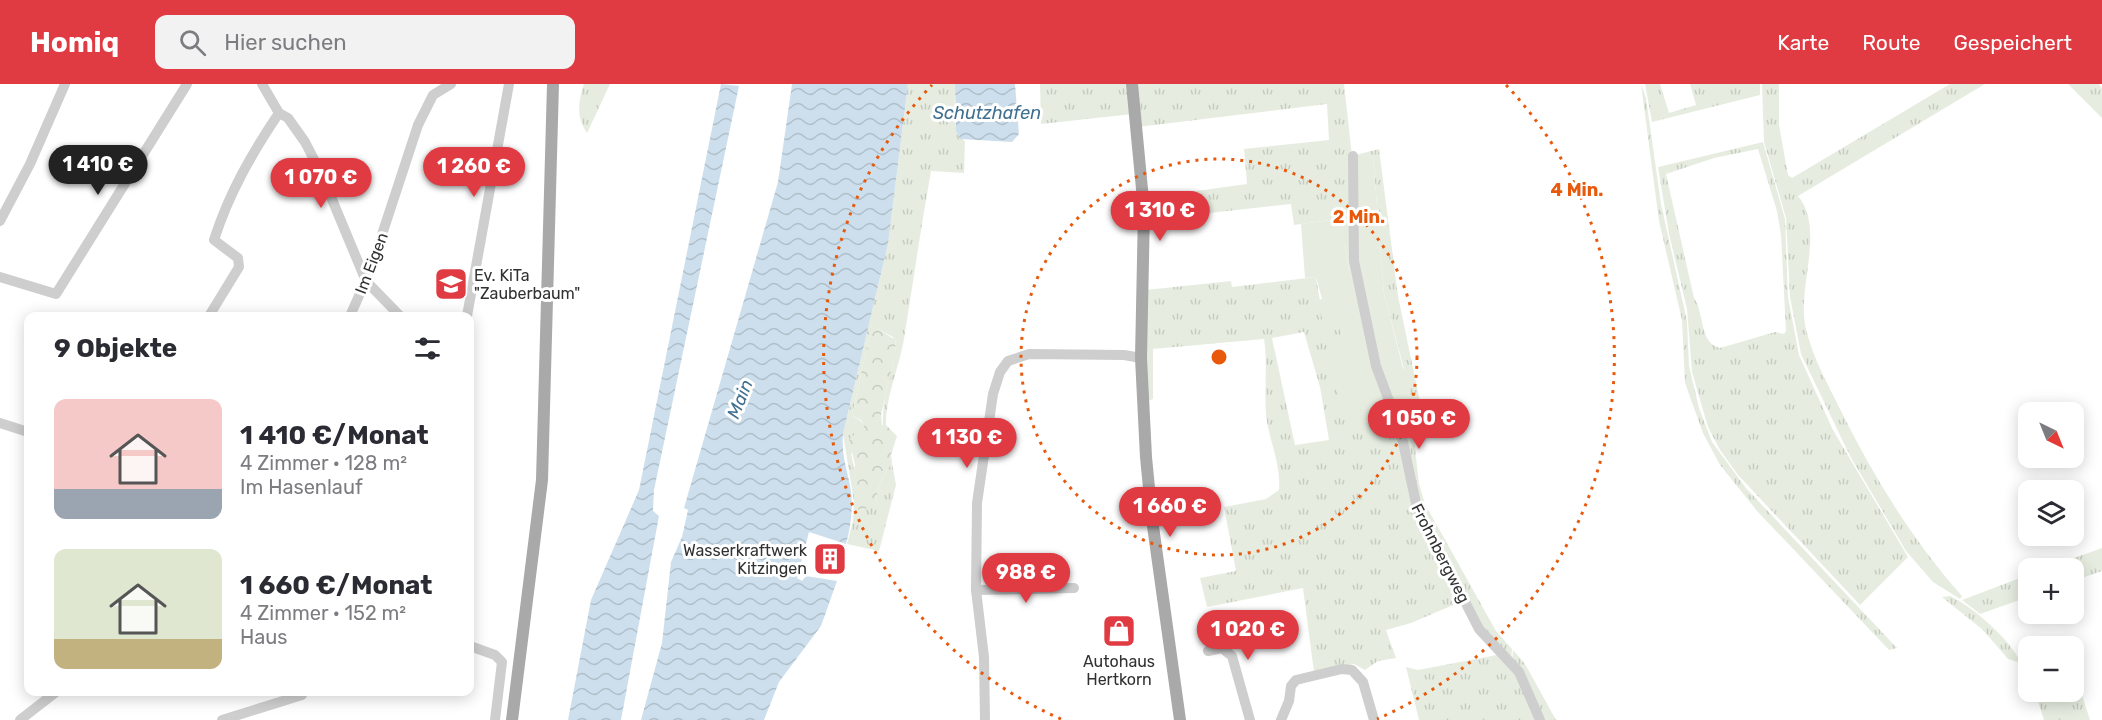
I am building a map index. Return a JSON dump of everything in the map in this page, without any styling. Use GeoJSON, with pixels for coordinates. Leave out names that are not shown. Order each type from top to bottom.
{"type":"FeatureCollection","features":[{"type":"Feature","properties":{"kind":"main road"},"geometry":{"type":"LineString","coordinates":[[512,720],[542,480],[553,84]]}},
{"type":"Feature","properties":{"kind":"main road"},"geometry":{"type":"LineString","coordinates":[[1132,84],[1146,238],[1141,358],[1152,519],[1180,720]]}},
{"type":"Feature","properties":{"kind":"street"},"geometry":{"type":"LineString","coordinates":[[0,221],[38,147],[64,84]]}},
{"type":"Feature","properties":{"kind":"street"},"geometry":{"type":"LineString","coordinates":[[0,277],[56,294],[187,84]]}},
{"type":"Feature","properties":{"kind":"street"},"geometry":{"type":"LineString","coordinates":[[262,84],[279,113],[288,118],[305,142],[321,172],[366,280],[396,312]]}},
{"type":"Feature","properties":{"kind":"street","name":"Im Eigen"},"geometry":{"type":"LineString","coordinates":[[352,312],[366,280],[418,124],[433,95],[451,84]]}},
{"type":"Feature","properties":{"kind":"street"},"geometry":{"type":"LineString","coordinates":[[468,312],[509,84]]}},
{"type":"Feature","properties":{"kind":"street"},"geometry":{"type":"LineString","coordinates":[[212,312],[239,267],[238,258],[214,240],[222,213],[246,161],[279,113]]}},
{"type":"Feature","properties":{"kind":"street","name":"Frohnbergweg"},"geometry":{"type":"LineString","coordinates":[[1353,156],[1354,261],[1378,372],[1401,433],[1417,508],[1479,628],[1517,668],[1540,720]]}},
{"type":"Feature","properties":{"kind":"street"},"geometry":{"type":"LineString","coordinates":[[985,720],[984,657],[976,590],[977,503],[993,394],[1004,366],[1014,358],[1029,354],[1124,355],[1141,358]]}},
{"type":"Feature","properties":{"kind":"street"},"geometry":{"type":"LineString","coordinates":[[0,423],[24,431]]}},
{"type":"Feature","properties":{"kind":"street"},"geometry":{"type":"LineString","coordinates":[[976,590],[1074,588]]}},
{"type":"Feature","properties":{"kind":"street"},"geometry":{"type":"LineString","coordinates":[[474,647],[495,655],[502,662],[495,720]]}},
{"type":"Feature","properties":{"kind":"street"},"geometry":{"type":"LineString","coordinates":[[1208,651],[1222,648],[1232,656],[1250,720]]}},
{"type":"Feature","properties":{"kind":"street"},"geometry":{"type":"LineString","coordinates":[[1281,720],[1289,701],[1291,686],[1296,680],[1342,669],[1352,670],[1363,682],[1374,720]]}},
{"type":"Feature","properties":{"kind":"street"},"geometry":{"type":"LineString","coordinates":[[27,718],[52,696]]}},
{"type":"Feature","properties":{"kind":"street"},"geometry":{"type":"LineString","coordinates":[[222,720],[300,696]]}},
{"type":"Feature","properties":{"kind":"green space"},"geometry":{"type":"Polygon","coordinates":[[[584,84],[610,84],[587,133],[581,121],[579,109],[584,84]]]}},
{"type":"Feature","properties":{"kind":"green space"},"geometry":{"type":"Polygon","coordinates":[[[908,84],[955,84],[957,131],[965,141],[964,173],[931,171],[904,339],[890,392],[886,425],[883,425],[884,403],[894,360],[896,339],[872,325],[852,415],[862,422],[864,427],[851,454],[855,507],[876,504],[881,482],[892,463],[896,485],[879,551],[847,544],[853,521],[854,502],[843,434],[888,244],[908,84]]]}},
{"type":"Feature","properties":{"kind":"green space"},"geometry":{"type":"Polygon","coordinates":[[[1040,84],[1130,84],[1133,114],[1041,124],[1040,84]]]}},
{"type":"Feature","properties":{"kind":"green space"},"geometry":{"type":"Polygon","coordinates":[[[1133,84],[1344,84],[1352,156],[1379,149],[1398,296],[1420,402],[1414,439],[1419,484],[1425,504],[1496,631],[1512,649],[1511,660],[1488,638],[1465,600],[1411,623],[1386,630],[1396,658],[1378,661],[1365,670],[1354,664],[1314,672],[1303,588],[1207,607],[1200,578],[1236,571],[1224,507],[1266,499],[1279,490],[1277,461],[1266,415],[1264,339],[1153,349],[1153,399],[1145,402],[1146,290],[1231,281],[1232,287],[1316,277],[1325,331],[1340,329],[1342,335],[1404,369],[1384,294],[1373,156],[1356,270],[1349,271],[1345,244],[1345,218],[1294,225],[1291,204],[1147,220],[1145,198],[1247,184],[1244,149],[1329,140],[1327,104],[1138,127],[1133,84]],[[1304,332],[1272,338],[1295,445],[1329,440],[1320,387],[1304,332]]]}},
{"type":"Feature","properties":{"kind":"green space"},"geometry":{"type":"Polygon","coordinates":[[[1641,84],[1646,98],[1661,204],[1687,321],[1689,366],[1699,408],[1712,442],[1746,488],[1897,648],[1889,650],[1758,512],[1720,465],[1703,433],[1685,383],[1682,320],[1659,221],[1641,84]]]}},
{"type":"Feature","properties":{"kind":"green space"},"geometry":{"type":"Polygon","coordinates":[[[1645,84],[1660,84],[1669,113],[1696,105],[1690,84],[1760,84],[1760,95],[1652,122],[1645,84]]]}},
{"type":"Feature","properties":{"kind":"green space"},"geometry":{"type":"Polygon","coordinates":[[[1762,84],[1779,84],[1779,125],[1788,175],[1792,178],[1950,84],[1985,84],[1798,196],[1806,210],[1810,225],[1804,313],[1813,351],[1868,462],[1911,531],[1962,596],[1960,599],[1933,582],[1906,551],[1850,456],[1801,354],[1790,297],[1786,218],[1764,142],[1762,84]]]}},
{"type":"Feature","properties":{"kind":"green space"},"geometry":{"type":"Polygon","coordinates":[[[2068,84],[2099,84],[2102,89],[2102,118],[2068,84]]]}},
{"type":"Feature","properties":{"kind":"green space"},"geometry":{"type":"Polygon","coordinates":[[[1763,142],[1785,219],[1788,297],[1799,355],[1833,430],[1908,557],[1860,605],[1738,475],[1720,450],[1708,427],[1692,372],[1687,309],[1669,234],[1658,167],[1763,142]],[[1758,149],[1714,158],[1666,174],[1694,298],[1705,334],[1713,345],[1720,348],[1775,332],[1784,334],[1786,331],[1781,235],[1777,211],[1758,149]]]}},
{"type":"Feature","properties":{"kind":"green space"},"geometry":{"type":"Polygon","coordinates":[[[1370,154],[1373,156],[1384,294],[1412,403],[1393,409],[1390,403],[1343,413],[1327,348],[1342,335],[1340,329],[1325,332],[1318,300],[1322,299],[1316,277],[1305,278],[1301,224],[1345,218],[1345,244],[1349,271],[1356,270],[1358,163],[1370,154]]]}},
{"type":"Feature","properties":{"kind":"green space"},"geometry":{"type":"Polygon","coordinates":[[[872,324],[892,338],[896,338],[895,355],[881,415],[882,425],[886,425],[897,436],[891,455],[892,463],[881,482],[876,504],[861,511],[855,507],[852,477],[855,465],[849,439],[864,427],[862,421],[852,415],[872,324]]]}},
{"type":"Feature","properties":{"kind":"green space"},"geometry":{"type":"Polygon","coordinates":[[[2102,548],[2102,571],[2084,577],[2084,558],[2074,558],[2102,548]]]}},
{"type":"Feature","properties":{"kind":"green space"},"geometry":{"type":"Polygon","coordinates":[[[2018,579],[2018,601],[1980,614],[1962,600],[2018,579]]]}},
{"type":"Feature","properties":{"kind":"green space"},"geometry":{"type":"Polygon","coordinates":[[[1950,596],[1969,607],[2009,644],[2018,658],[2018,662],[2008,659],[1983,630],[1942,597],[1950,596]]]}},
{"type":"Feature","properties":{"kind":"green space"},"geometry":{"type":"Polygon","coordinates":[[[1513,650],[1525,664],[1556,720],[1419,720],[1406,667],[1418,670],[1502,654],[1512,661],[1513,650]]]}},
{"type":"Feature","properties":{"kind":"green space"},"geometry":{"type":"Polygon","coordinates":[[[2038,702],[2084,702],[2090,720],[2044,720],[2038,702]]]}},
{"type":"Feature","properties":{"kind":"water"},"geometry":{"type":"Polygon","coordinates":[[[721,84],[739,86],[654,490],[653,511],[659,516],[621,720],[568,720],[591,600],[639,490],[721,84]]]}},
{"type":"Feature","properties":{"kind":"water","name":"Main"},"geometry":{"type":"Polygon","coordinates":[[[792,84],[908,84],[888,244],[843,434],[844,457],[852,498],[848,537],[846,544],[809,532],[797,578],[802,581],[806,576],[837,581],[821,626],[779,682],[764,720],[641,720],[662,643],[671,562],[682,537],[688,510],[684,508],[778,182],[792,84]]]}},
{"type":"Feature","properties":{"kind":"water","name":"Schutzhafen"},"geometry":{"type":"Polygon","coordinates":[[[955,84],[1015,84],[1019,134],[1012,142],[960,139],[956,131],[955,84]]]}},
{"type":"Feature","properties":{"kind":"place","name":"Ev. KiTa \"Zauberbaum\""},"geometry":{"type":"Point","coordinates":[451,284]}},
{"type":"Feature","properties":{"kind":"place","name":"Wasserkraftwerk Kitzingen"},"geometry":{"type":"Point","coordinates":[830,559]}},
{"type":"Feature","properties":{"kind":"place","name":"Autohaus Hertkorn"},"geometry":{"type":"Point","coordinates":[1119,631]}}]}
